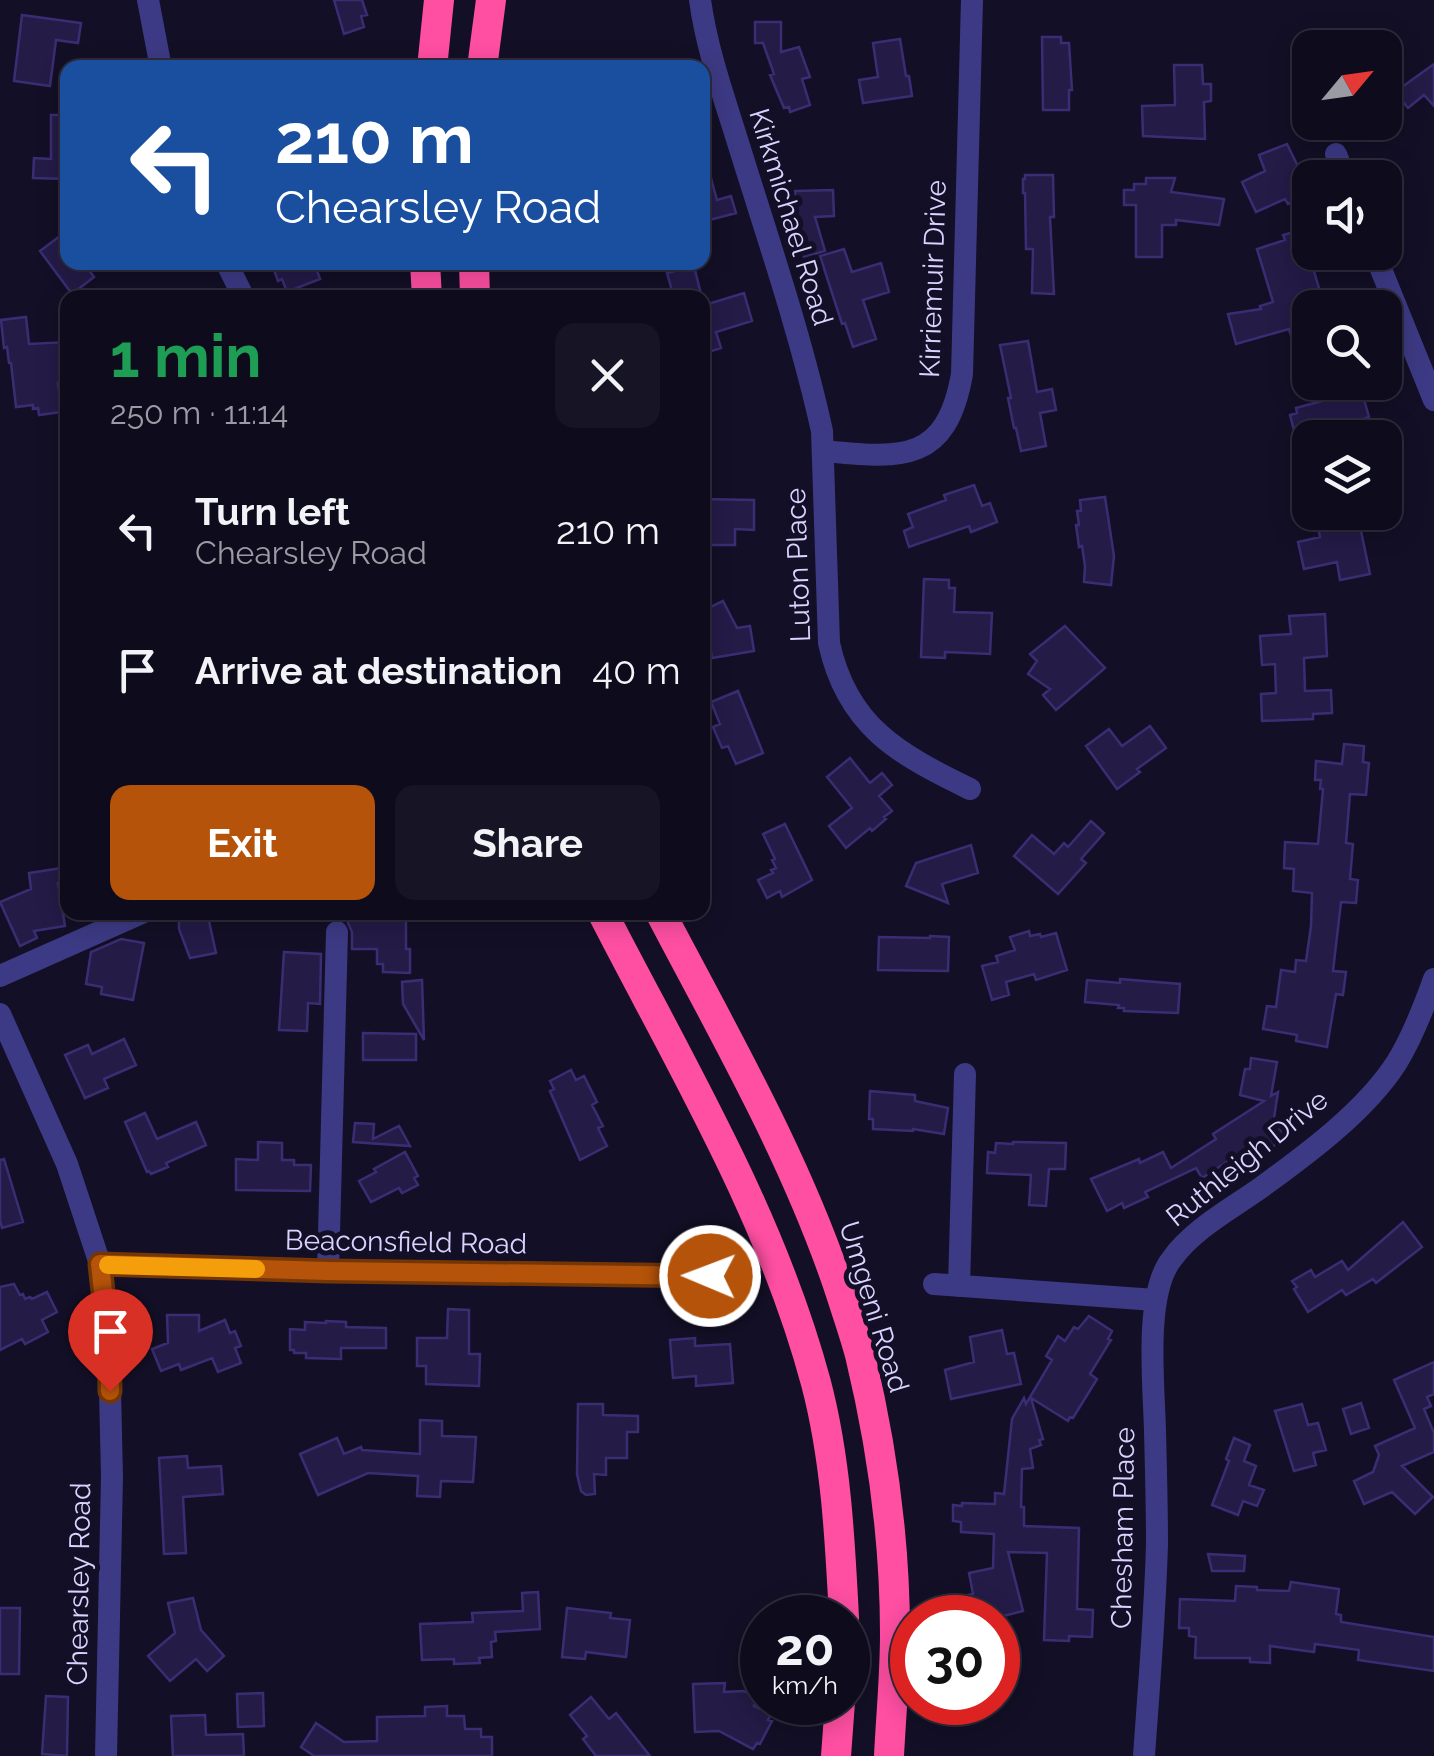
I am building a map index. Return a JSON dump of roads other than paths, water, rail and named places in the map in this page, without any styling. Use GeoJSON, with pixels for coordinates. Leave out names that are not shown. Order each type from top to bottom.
{"type":"FeatureCollection","features":[{"type":"Feature","properties":{"kind":"highway"},"geometry":{"type":"LineString","coordinates":[[433,60],[439,0]]}},
{"type":"Feature","properties":{"kind":"highway"},"geometry":{"type":"LineString","coordinates":[[483,60],[492,0]]}},
{"type":"Feature","properties":{"kind":"highway"},"geometry":{"type":"LineString","coordinates":[[606,920],[728,1153],[780,1270],[817,1388],[840,1533],[843,1595]]}},
{"type":"Feature","properties":{"kind":"highway","name":"Umgeni Road"},"geometry":{"type":"LineString","coordinates":[[664,920],[802,1190],[860,1353],[881,1464],[892,1553],[895,1636],[889,1756]]}},
{"type":"Feature","properties":{"kind":"highway"},"geometry":{"type":"LineString","coordinates":[[836,1756],[838,1725]]}},
{"type":"Feature","properties":{"kind":"street"},"geometry":{"type":"LineString","coordinates":[[148,0],[159,60]]}},
{"type":"Feature","properties":{"kind":"street","name":"Kirkmichael Road"},"geometry":{"type":"LineString","coordinates":[[700,0],[711,56],[815,401],[823,452]]}},
{"type":"Feature","properties":{"kind":"street","name":"Kirriemuir Drive"},"geometry":{"type":"LineString","coordinates":[[823,452],[870,455],[918,449],[941,431],[956,406],[962,374],[972,0]]}},
{"type":"Feature","properties":{"kind":"street"},"geometry":{"type":"LineString","coordinates":[[1336,154],[1338,160]]}},
{"type":"Feature","properties":{"kind":"street"},"geometry":{"type":"LineString","coordinates":[[1381,270],[1434,400]]}},
{"type":"Feature","properties":{"kind":"street","name":"Luton Place"},"geometry":{"type":"LineString","coordinates":[[823,452],[829,642],[844,691],[884,738],[918,762],[970,789]]}},
{"type":"Feature","properties":{"kind":"street"},"geometry":{"type":"LineString","coordinates":[[0,976],[126,920]]}},
{"type":"Feature","properties":{"kind":"street"},"geometry":{"type":"LineString","coordinates":[[328,1271],[338,932]]}},
{"type":"Feature","properties":{"kind":"street","name":"Ruthleigh Drive"},"geometry":{"type":"LineString","coordinates":[[1155,1300],[1164,1271],[1185,1243],[1288,1169],[1385,1080],[1410,1039],[1434,979]]}},
{"type":"Feature","properties":{"kind":"street","name":"Chearsley Road"},"geometry":{"type":"LineString","coordinates":[[0,1014],[67,1164],[100,1264],[109,1346],[112,1477],[106,1756]]}},
{"type":"Feature","properties":{"kind":"street"},"geometry":{"type":"LineString","coordinates":[[959,1286],[965,1074]]}},
{"type":"Feature","properties":{"kind":"street","name":"Beaconsfield Road"},"geometry":{"type":"LineString","coordinates":[[100,1264],[710,1276]]}},
{"type":"Feature","properties":{"kind":"street"},"geometry":{"type":"LineString","coordinates":[[934,1284],[1155,1300]]}},
{"type":"Feature","properties":{"kind":"street","name":"Chesham Place"},"geometry":{"type":"LineString","coordinates":[[1144,1756],[1156,1542],[1155,1300]]}}]}
